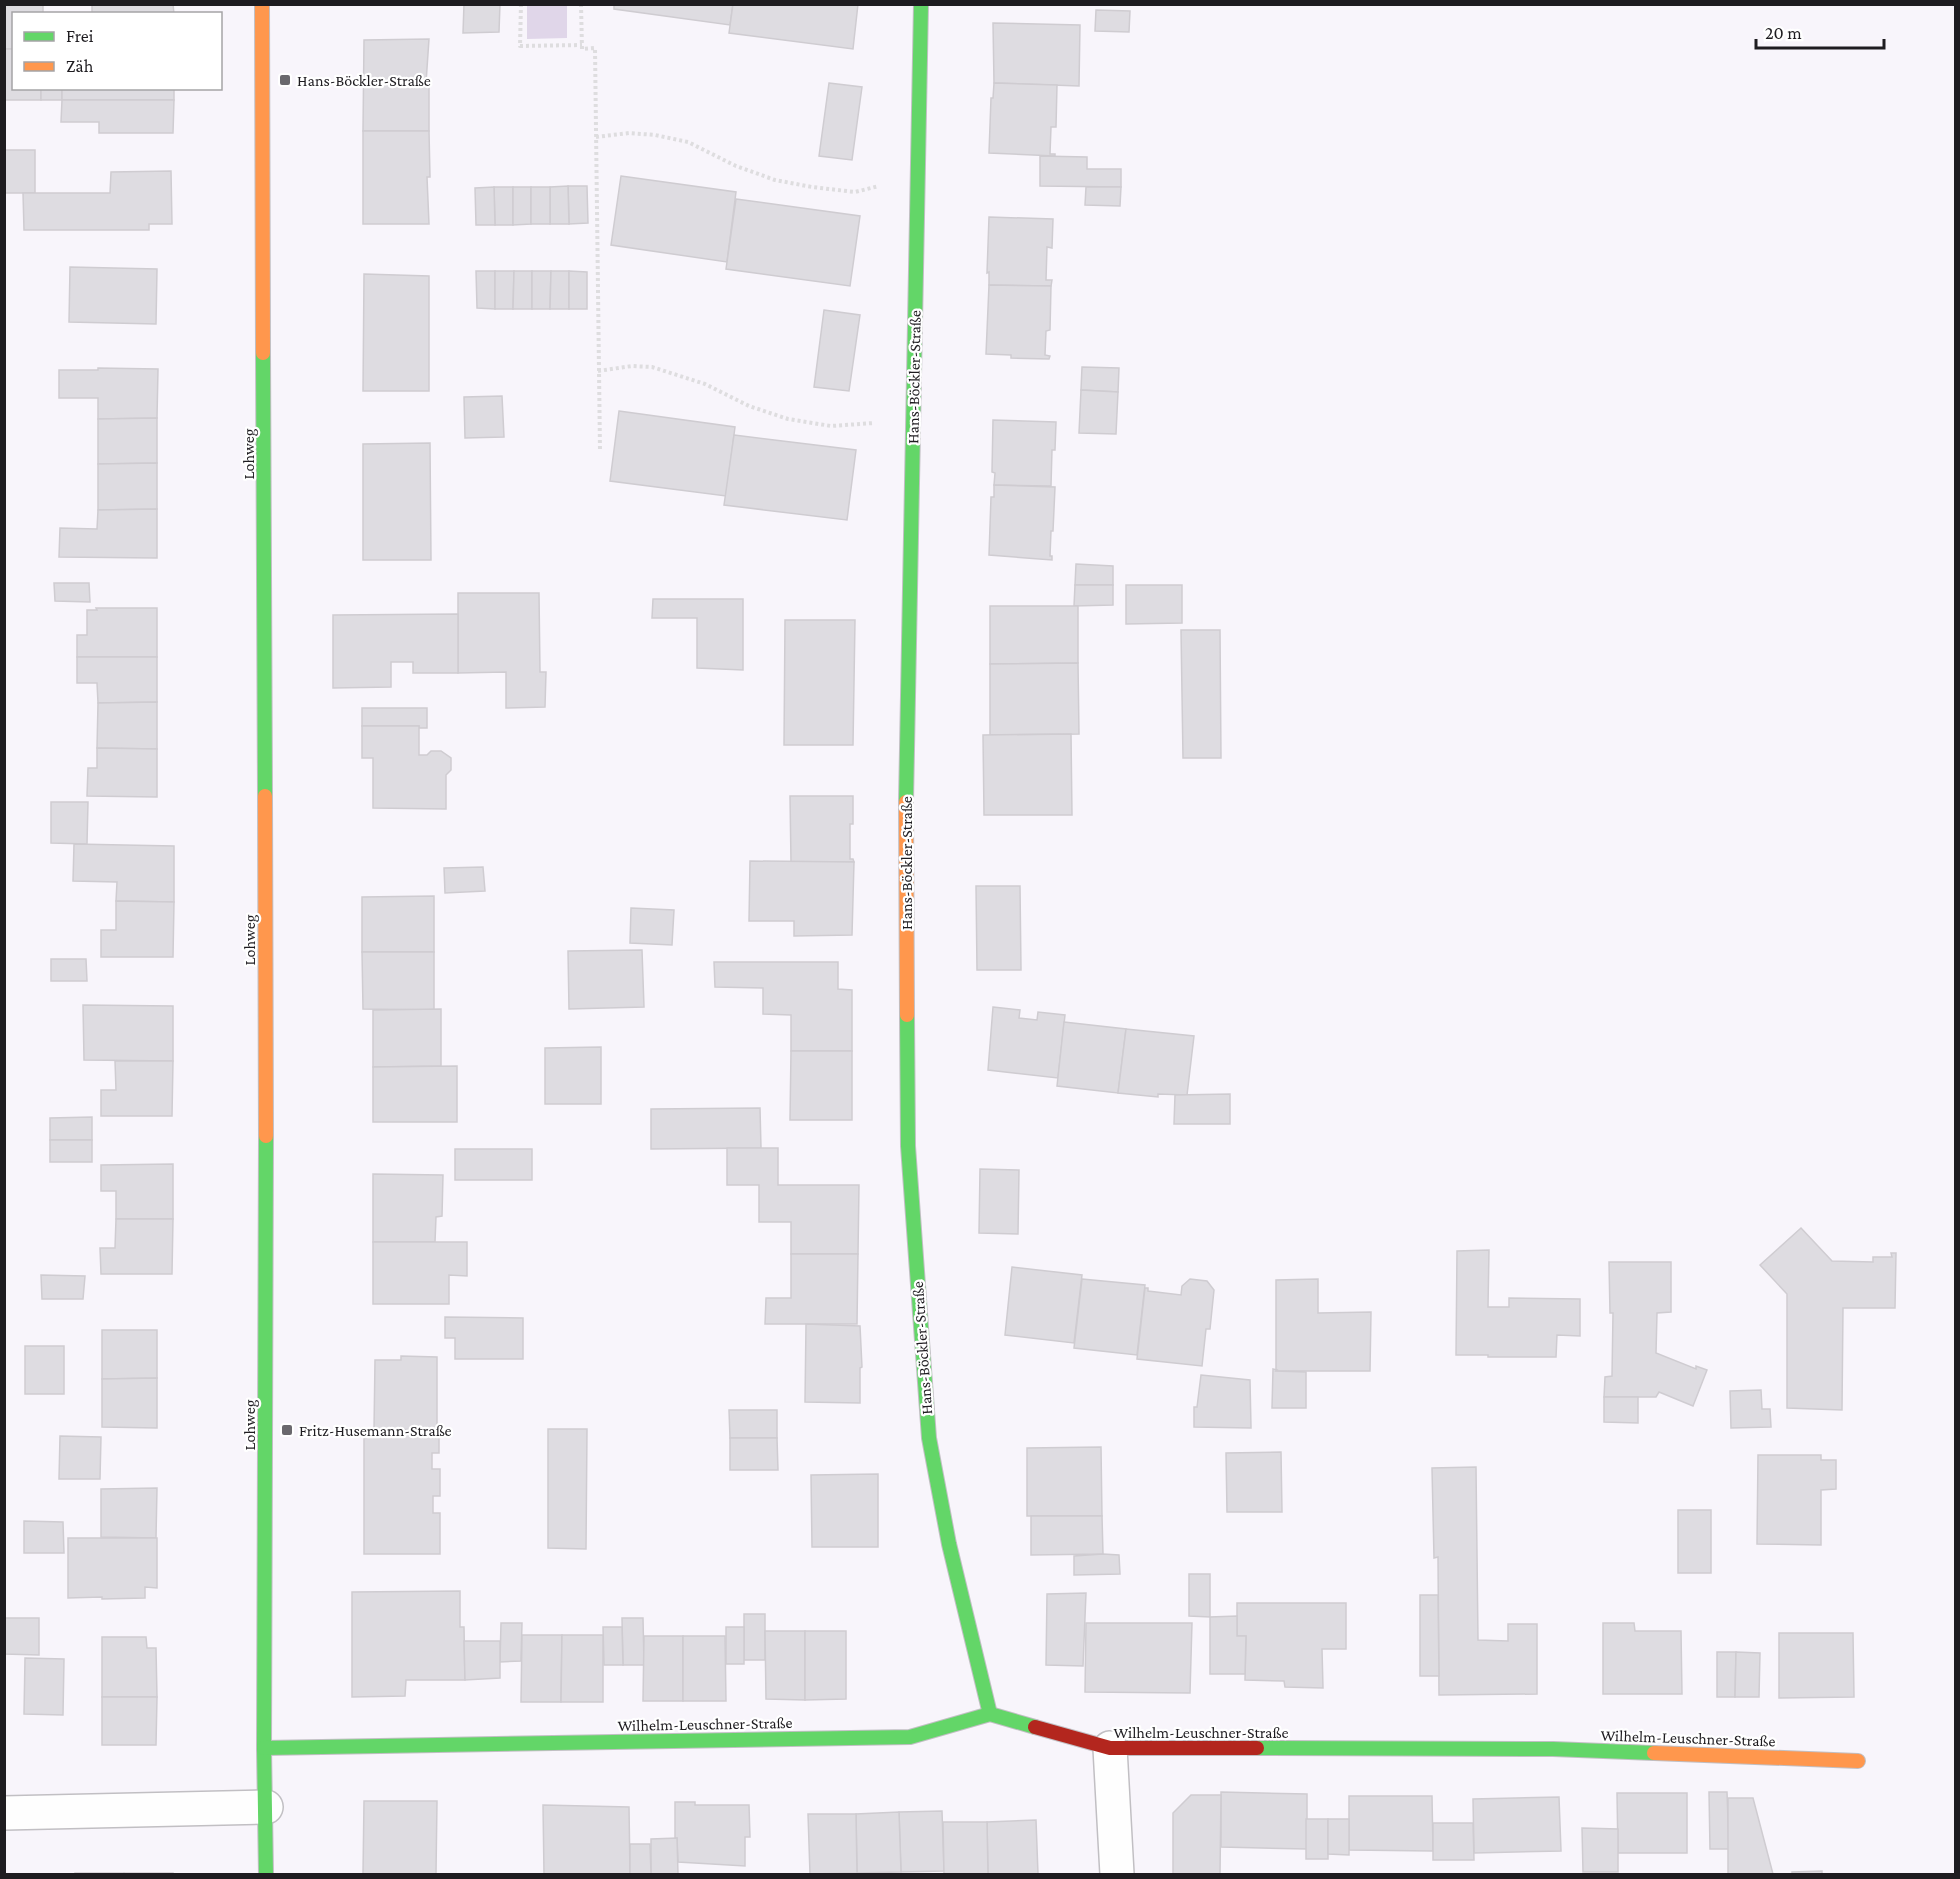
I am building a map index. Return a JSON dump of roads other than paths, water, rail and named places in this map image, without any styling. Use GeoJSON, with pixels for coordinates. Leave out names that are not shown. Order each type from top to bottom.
{"type":"FeatureCollection","features":[{"type":"Feature","properties":{"kind":"street","name":"Lohweg"},"geometry":{"type":"LineString","coordinates":[[262,4],[266,1875]]}},
{"type":"Feature","properties":{"kind":"street","name":"Hans-Böckler-Straße"},"geometry":{"type":"LineString","coordinates":[[921,4],[905,855],[908,1146],[929,1438],[949,1544],[990,1714]]}},
{"type":"Feature","properties":{"kind":"street","name":"Wilhelm-Leuschner-Straße"},"geometry":{"type":"LineString","coordinates":[[264,1748],[910,1737],[990,1714],[1110,1748],[1553,1749],[1858,1761]]}},
{"type":"Feature","properties":{"kind":"street"},"geometry":{"type":"LineString","coordinates":[[1110,1748],[1117,1875]]}},
{"type":"Feature","properties":{"kind":"street"},"geometry":{"type":"LineString","coordinates":[[4,1813],[266,1807]]}},
{"type":"Feature","properties":{"kind":"place","name":"Hans-Böckler-Straße"},"geometry":{"type":"Point","coordinates":[285,80]}},
{"type":"Feature","properties":{"kind":"place","name":"Fritz-Husemann-Straße"},"geometry":{"type":"Point","coordinates":[287,1430]}}]}
